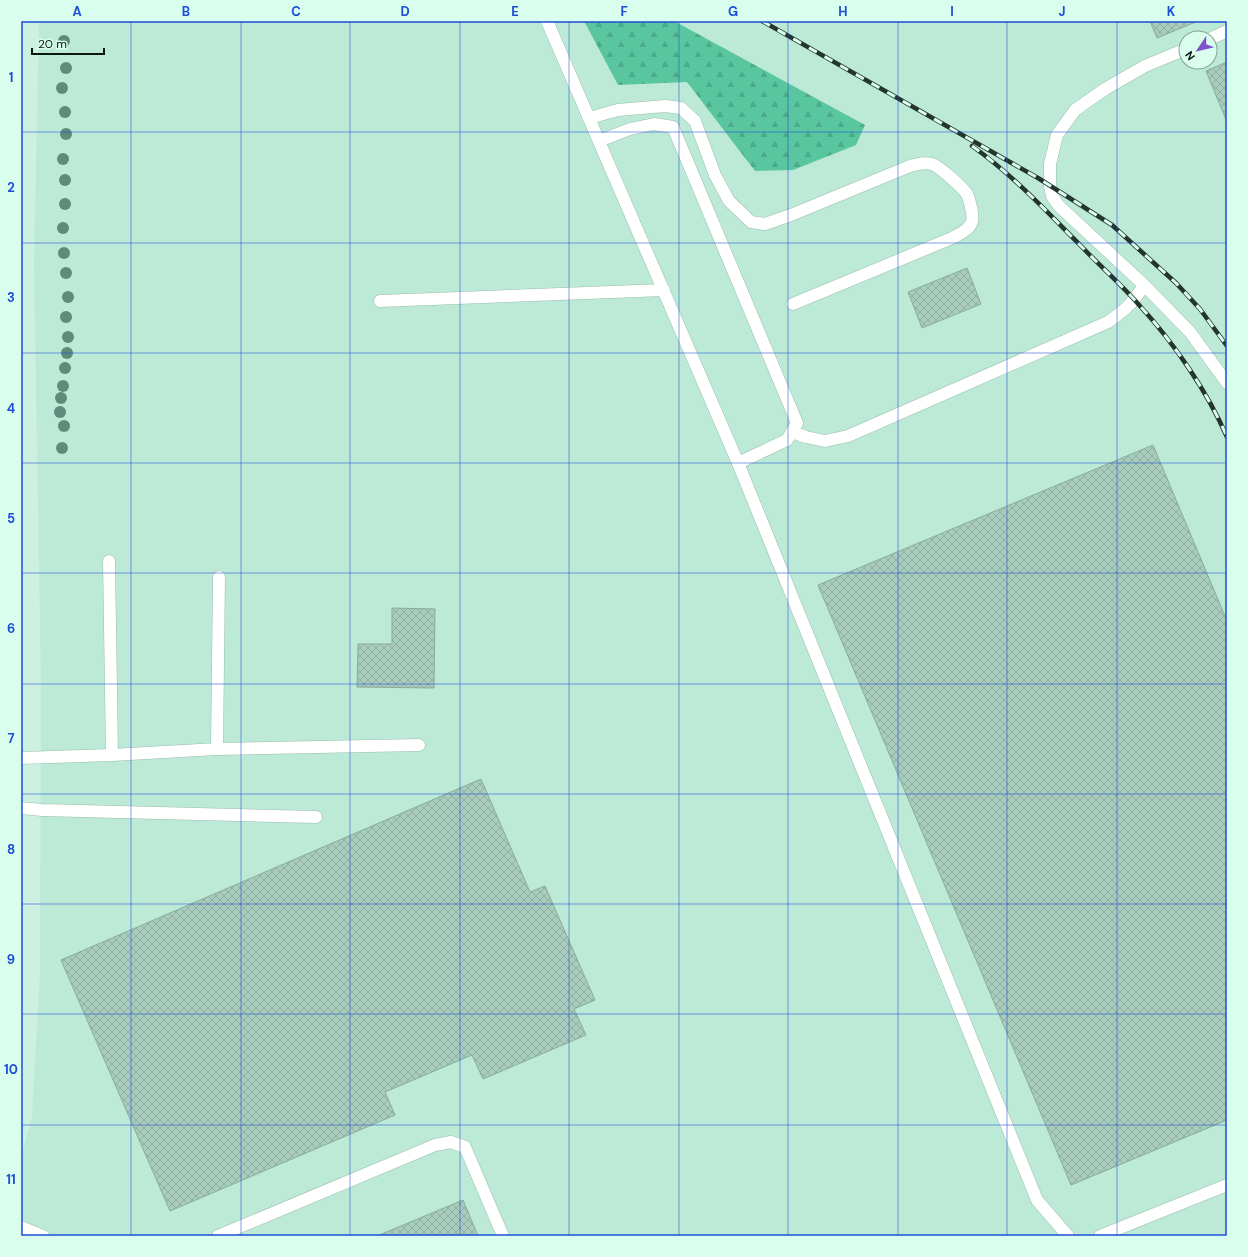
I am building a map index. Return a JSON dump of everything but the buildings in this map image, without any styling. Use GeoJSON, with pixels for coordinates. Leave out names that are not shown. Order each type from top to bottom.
{"type":"FeatureCollection","features":[{"type":"Feature","properties":{"kind":"lane"},"geometry":{"type":"LineString","coordinates":[[547,21],[738,463],[1037,1200],[1068,1236]]}},
{"type":"Feature","properties":{"kind":"lane"},"geometry":{"type":"LineString","coordinates":[[1178,52],[1145,66],[1105,89],[1075,110],[1057,135],[1050,164],[1050,186],[1052,196],[1059,206],[1144,285],[1190,332],[1227,383]]}},
{"type":"Feature","properties":{"kind":"lane"},"geometry":{"type":"LineString","coordinates":[[589,118],[618,110],[665,106],[681,108],[695,121],[715,175],[729,201],[751,222],[766,224],[910,166],[923,163],[934,164],[955,181],[967,194],[973,221],[967,229],[952,238],[793,304]]}},
{"type":"Feature","properties":{"kind":"lane"},"geometry":{"type":"LineString","coordinates":[[599,141],[630,129],[654,124],[673,127],[797,423],[787,440],[738,463]]}},
{"type":"Feature","properties":{"kind":"lane"},"geometry":{"type":"LineString","coordinates":[[792,432],[825,441],[848,436],[1108,322],[1135,300],[1144,285]]}},
{"type":"Feature","properties":{"kind":"lane"},"geometry":{"type":"LineString","coordinates":[[380,301],[664,290]]}},
{"type":"Feature","properties":{"kind":"lane"},"geometry":{"type":"LineString","coordinates":[[109,560],[112,755]]}},
{"type":"Feature","properties":{"kind":"lane"},"geometry":{"type":"LineString","coordinates":[[217,749],[219,577]]}},
{"type":"Feature","properties":{"kind":"lane"},"geometry":{"type":"LineString","coordinates":[[21,758],[217,749],[419,745]]}},
{"type":"Feature","properties":{"kind":"lane"},"geometry":{"type":"LineString","coordinates":[[21,808],[42,810],[316,817]]}},
{"type":"Feature","properties":{"kind":"lane"},"geometry":{"type":"LineString","coordinates":[[218,1236],[435,1145],[451,1142],[465,1147],[504,1236]]}},
{"type":"Feature","properties":{"kind":"lane"},"geometry":{"type":"LineString","coordinates":[[1100,1236],[1227,1185]]}},
{"type":"Feature","properties":{"kind":"lane"},"geometry":{"type":"LineString","coordinates":[[21,1227],[43,1236]]}},
{"type":"Feature","properties":{"kind":"shaded area"},"geometry":{"type":"Polygon","coordinates":[[[39,21],[1227,21],[1227,1236],[21,1236],[21,1158],[32,1116],[40,971],[41,684],[34,264],[39,21]]]}},
{"type":"Feature","properties":{"kind":"green space"},"geometry":{"type":"Polygon","coordinates":[[[584,21],[674,21],[865,125],[856,145],[793,170],[755,171],[687,82],[618,85],[584,21]]]}},
{"type":"Feature","properties":{"kind":"railway"},"geometry":{"type":"LineString","coordinates":[[762,21],[1038,178],[1112,225],[1176,283],[1200,309],[1227,346]]}},
{"type":"Feature","properties":{"kind":"railway"},"geometry":{"type":"LineString","coordinates":[[972,146],[1002,169],[1029,194],[1153,320],[1200,385],[1227,437]]}}]}
